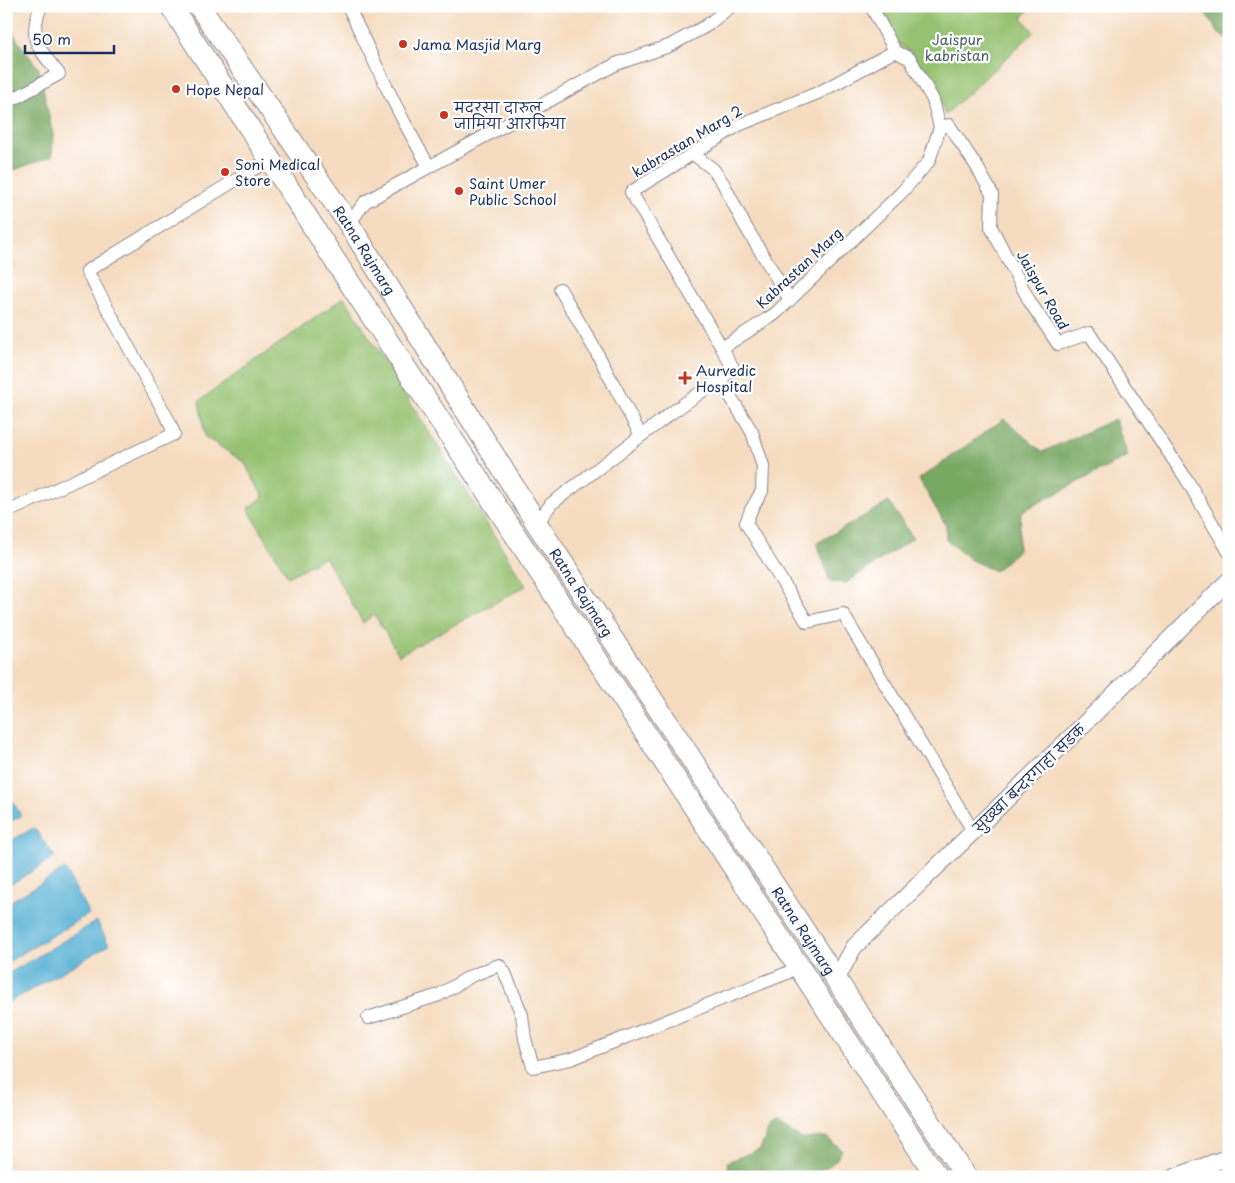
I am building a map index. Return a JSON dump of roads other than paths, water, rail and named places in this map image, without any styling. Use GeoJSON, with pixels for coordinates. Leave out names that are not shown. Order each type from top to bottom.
{"type":"FeatureCollection","features":[{"type":"Feature","properties":{"kind":"highway","name":"Ratna Rajmarg"},"geometry":{"type":"LineString","coordinates":[[172,6],[270,160],[936,1177]]}},
{"type":"Feature","properties":{"kind":"highway","name":"Ratna Rajmarg"},"geometry":{"type":"LineString","coordinates":[[199,6],[349,224],[537,524],[966,1177]]}},
{"type":"Feature","properties":{"kind":"street"},"geometry":{"type":"LineString","coordinates":[[6,103],[60,74],[36,44],[35,21],[41,6]]}},
{"type":"Feature","properties":{"kind":"street"},"geometry":{"type":"LineString","coordinates":[[348,6],[380,74],[429,166]]}},
{"type":"Feature","properties":{"kind":"street"},"geometry":{"type":"LineString","coordinates":[[871,6],[895,51],[910,59],[933,100],[940,127]]}},
{"type":"Feature","properties":{"kind":"street"},"geometry":{"type":"LineString","coordinates":[[349,224],[365,202],[616,64],[669,46],[698,30],[729,7]]}},
{"type":"Feature","properties":{"kind":"street","name":"kabrastan Marg 2"},"geometry":{"type":"LineString","coordinates":[[722,348],[631,192],[738,125],[820,92],[895,51]]}},
{"type":"Feature","properties":{"kind":"street","name":"Jaispur Road"},"geometry":{"type":"LineString","coordinates":[[940,127],[949,125],[977,167],[992,194],[991,227],[1030,302],[1058,344],[1089,333],[1187,480],[1229,552]]}},
{"type":"Feature","properties":{"kind":"street","name":"Kabrastan Marg"},"geometry":{"type":"LineString","coordinates":[[722,348],[775,314],[902,192],[929,161],[940,127]]}},
{"type":"Feature","properties":{"kind":"street"},"geometry":{"type":"LineString","coordinates":[[693,154],[713,169],[723,183],[744,224],[790,300]]}},
{"type":"Feature","properties":{"kind":"street"},"geometry":{"type":"LineString","coordinates":[[16,508],[174,434],[169,421],[87,271],[270,160]]}},
{"type":"Feature","properties":{"kind":"street"},"geometry":{"type":"LineString","coordinates":[[560,289],[597,353],[641,436]]}},
{"type":"Feature","properties":{"kind":"street"},"geometry":{"type":"LineString","coordinates":[[537,524],[551,504],[733,368],[722,348]]}},
{"type":"Feature","properties":{"kind":"street"},"geometry":{"type":"LineString","coordinates":[[720,379],[752,432],[763,466],[762,491],[746,523],[807,622],[843,614],[973,831]]}},
{"type":"Feature","properties":{"kind":"street","name":"सुख्खा बन्दरगाहा सडक"},"geometry":{"type":"LineString","coordinates":[[836,980],[854,947],[1229,580]]}},
{"type":"Feature","properties":{"kind":"street"},"geometry":{"type":"LineString","coordinates":[[368,1018],[439,995],[471,976],[499,966],[505,973],[522,1015],[525,1039],[533,1067],[572,1059],[787,973],[798,966]]}},
{"type":"Feature","properties":{"kind":"street"},"geometry":{"type":"LineString","coordinates":[[1175,1177],[1229,1157]]}},
{"type":"Feature","properties":{"kind":"water"},"geometry":{"type":"Polygon","coordinates":[[[6,789],[21,816],[6,824],[6,789]]]}},
{"type":"Feature","properties":{"kind":"water"},"geometry":{"type":"Polygon","coordinates":[[[34,828],[55,857],[6,887],[6,843],[34,828]]]}},
{"type":"Feature","properties":{"kind":"water"},"geometry":{"type":"Polygon","coordinates":[[[65,869],[89,914],[6,963],[6,904],[65,869]]]}},
{"type":"Feature","properties":{"kind":"water"},"geometry":{"type":"Polygon","coordinates":[[[97,921],[109,945],[6,1004],[6,975],[97,921]]]}},
{"type":"Feature","properties":{"kind":"place","name":"Jama Masjid Marg"},"geometry":{"type":"Point","coordinates":[403,44]}},
{"type":"Feature","properties":{"kind":"place","name":"Hope Nepal"},"geometry":{"type":"Point","coordinates":[176,89]}},
{"type":"Feature","properties":{"kind":"place","name":"मदरसा दारुल जामिया आरफिया"},"geometry":{"type":"Point","coordinates":[444,115]}},
{"type":"Feature","properties":{"kind":"place","name":"Soni Medical Store"},"geometry":{"type":"Point","coordinates":[225,172]}},
{"type":"Feature","properties":{"kind":"place","name":"Saint Umer Public School"},"geometry":{"type":"Point","coordinates":[459,191]}},
{"type":"Feature","properties":{"kind":"place","name":"Aurvedic Hospital"},"geometry":{"type":"Point","coordinates":[685,378]}},
{"type":"Feature","properties":{"kind":"park label","name":"Jaispur kabristan"},"geometry":{"type":"Point","coordinates":[957,48]}}]}
